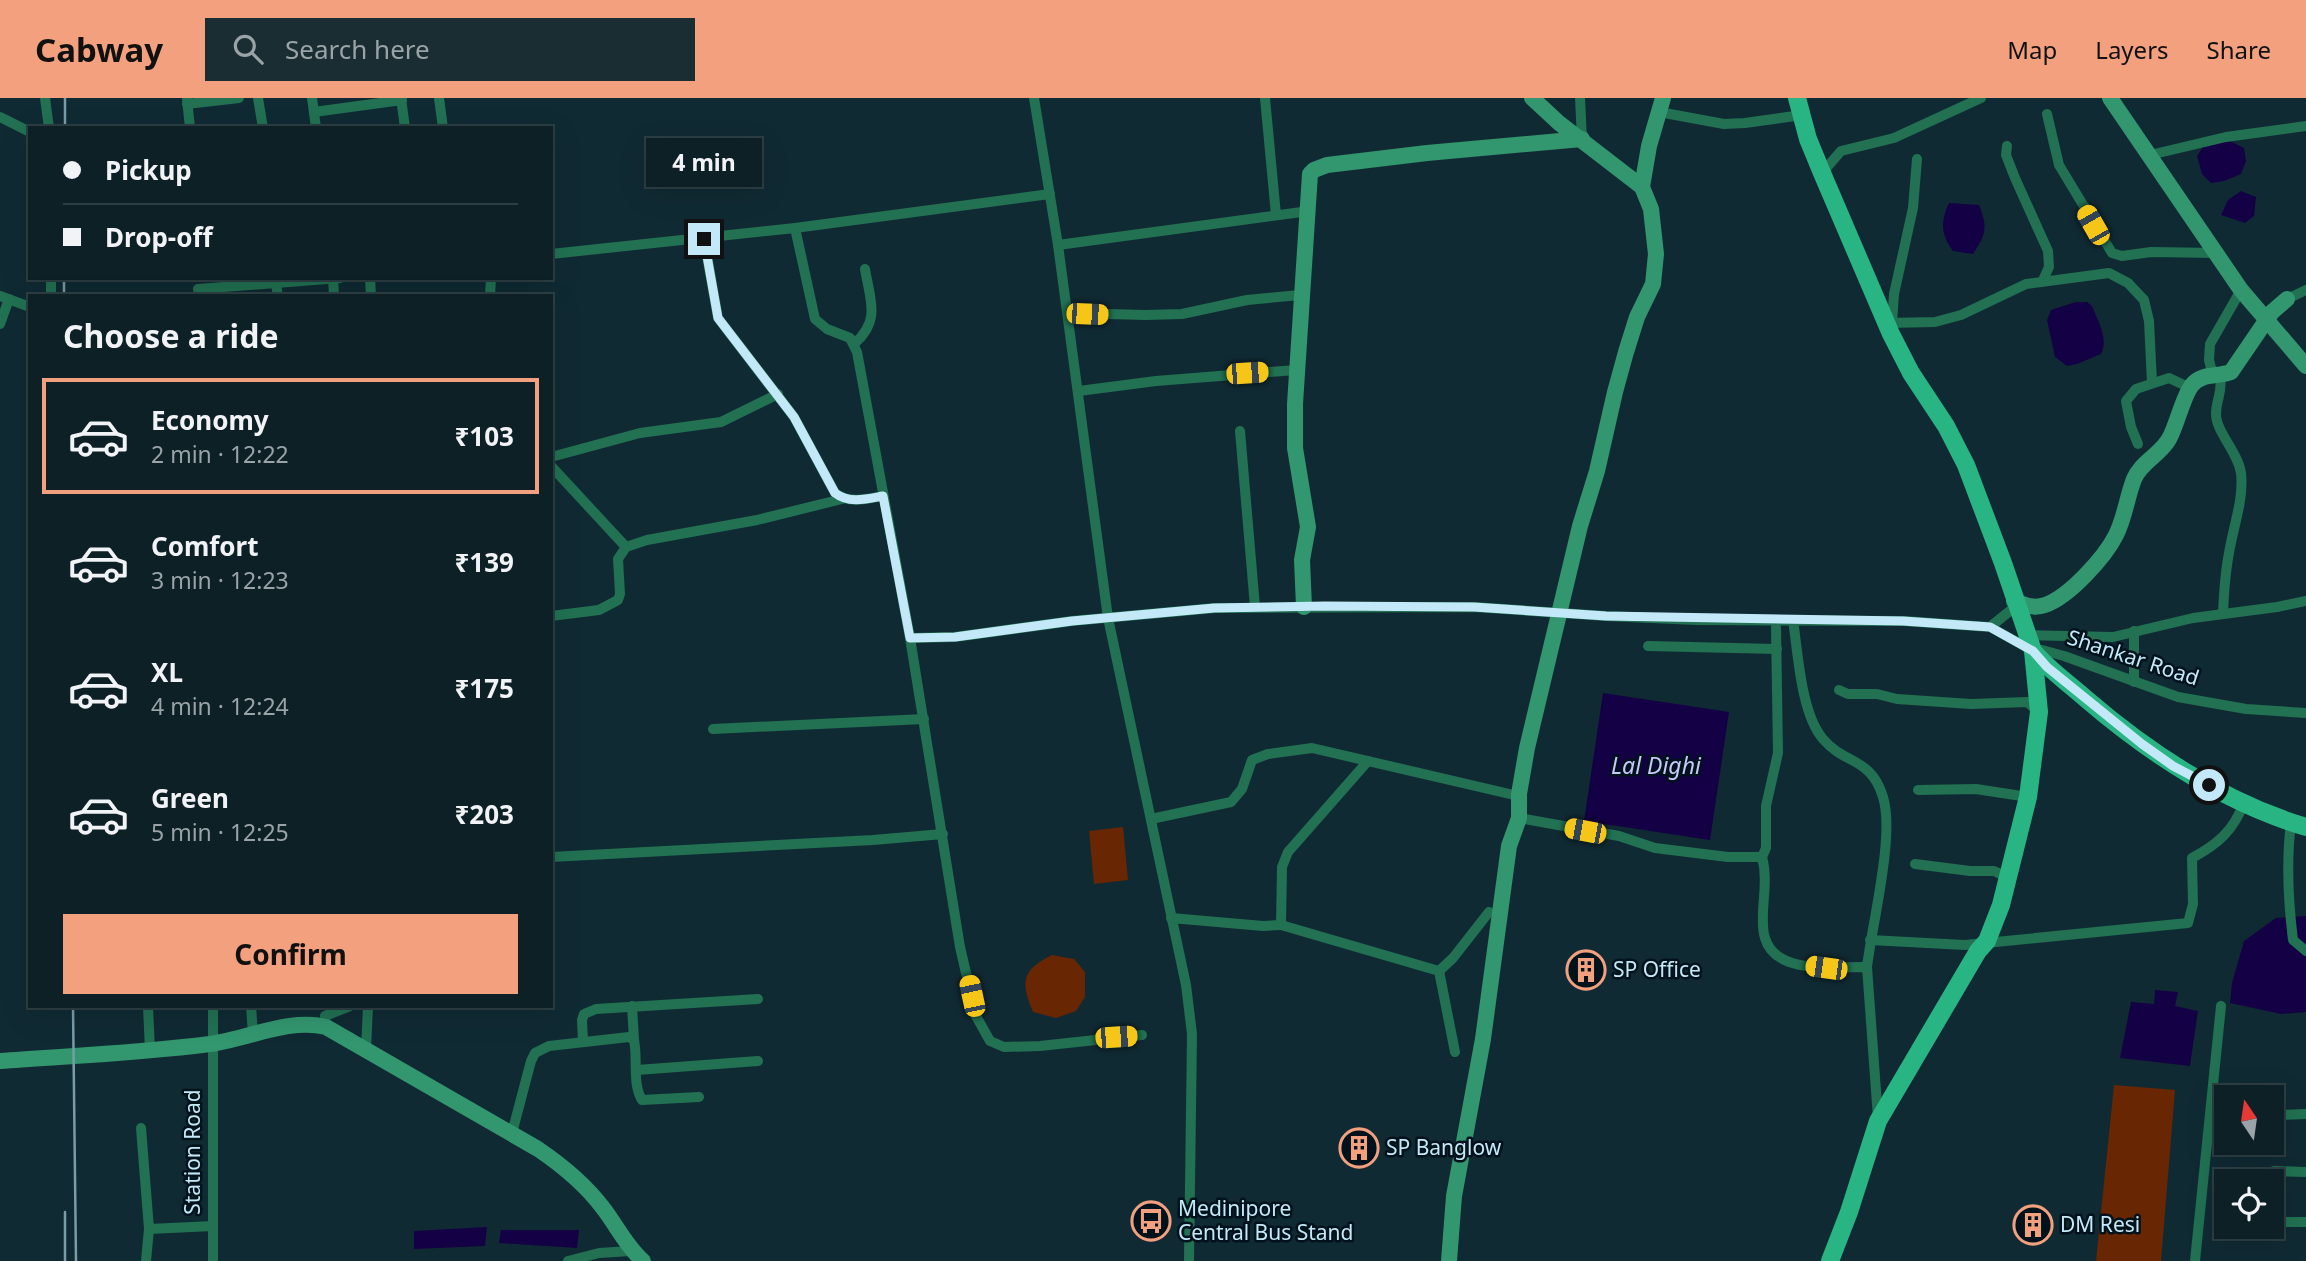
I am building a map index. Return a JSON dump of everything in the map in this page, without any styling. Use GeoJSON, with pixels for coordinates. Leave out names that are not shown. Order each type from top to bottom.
{"type":"FeatureCollection","features":[{"type":"Feature","properties":{"kind":"main road"},"geometry":{"type":"LineString","coordinates":[[1800,107],[1808,139],[1822,173],[1911,373],[1946,426],[1966,465],[2003,563],[2029,643],[2039,712],[2028,797],[2001,905],[1987,941],[1928,1034],[1878,1121],[1830,1261]]}},
{"type":"Feature","properties":{"kind":"main road"},"geometry":{"type":"LineString","coordinates":[[2029,643],[2047,667],[2173,766],[2244,803],[2299,825]]}},
{"type":"Feature","properties":{"kind":"street"},"geometry":{"type":"LineString","coordinates":[[45,98],[49,126]]}},
{"type":"Feature","properties":{"kind":"street"},"geometry":{"type":"LineString","coordinates":[[190,126],[187,101],[239,98]]}},
{"type":"Feature","properties":{"kind":"street"},"geometry":{"type":"LineString","coordinates":[[258,98],[263,126]]}},
{"type":"Feature","properties":{"kind":"street"},"geometry":{"type":"LineString","coordinates":[[312,98],[316,126]]}},
{"type":"Feature","properties":{"kind":"street"},"geometry":{"type":"LineString","coordinates":[[439,98],[443,126]]}},
{"type":"Feature","properties":{"kind":"street"},"geometry":{"type":"LineString","coordinates":[[1034,98],[1068,313],[1108,618],[1186,985],[1192,1034],[1189,1261]]}},
{"type":"Feature","properties":{"kind":"street"},"geometry":{"type":"LineString","coordinates":[[1265,98],[1276,215]]}},
{"type":"Feature","properties":{"kind":"street"},"geometry":{"type":"LineString","coordinates":[[1449,1261],[1454,1196],[1483,1040],[1509,846],[1519,818],[1518,794],[1527,748],[1580,526],[1637,317],[1653,284],[1656,254],[1651,209],[1642,187],[1559,123],[1532,98]]}},
{"type":"Feature","properties":{"kind":"street"},"geometry":{"type":"LineString","coordinates":[[1580,98],[1582,139]]}},
{"type":"Feature","properties":{"kind":"street"},"geometry":{"type":"LineString","coordinates":[[1822,173],[1842,151],[1894,138],[1981,98]]}},
{"type":"Feature","properties":{"kind":"street"},"geometry":{"type":"LineString","coordinates":[[2110,98],[2241,290],[2306,366]]}},
{"type":"Feature","properties":{"kind":"street"},"geometry":{"type":"LineString","coordinates":[[314,112],[401,99],[405,126]]}},
{"type":"Feature","properties":{"kind":"street"},"geometry":{"type":"LineString","coordinates":[[1642,187],[1649,146],[1661,105],[1724,124],[1745,123],[1800,107]]}},
{"type":"Feature","properties":{"kind":"street"},"geometry":{"type":"LineString","coordinates":[[0,114],[28,131]]}},
{"type":"Feature","properties":{"kind":"street"},"geometry":{"type":"LineString","coordinates":[[2048,114],[2059,166],[2107,248],[2116,256],[2151,252],[2216,253]]}},
{"type":"Feature","properties":{"kind":"street"},"geometry":{"type":"LineString","coordinates":[[2150,155],[2226,137],[2306,126]]}},
{"type":"Feature","properties":{"kind":"street"},"geometry":{"type":"LineString","coordinates":[[1304,607],[1302,560],[1308,527],[1294,448],[1300,295],[1310,174],[1327,165],[1582,139]]}},
{"type":"Feature","properties":{"kind":"street"},"geometry":{"type":"LineString","coordinates":[[2007,146],[2006,155],[2048,251],[2049,267],[2043,280]]}},
{"type":"Feature","properties":{"kind":"street"},"geometry":{"type":"LineString","coordinates":[[1917,159],[1913,208],[1890,323],[1935,322],[1961,315],[2026,284],[2109,273],[2129,284],[2144,300],[2149,321],[2152,383]]}},
{"type":"Feature","properties":{"kind":"street"},"geometry":{"type":"LineString","coordinates":[[553,254],[704,239],[1050,194]]}},
{"type":"Feature","properties":{"kind":"street"},"geometry":{"type":"LineString","coordinates":[[1058,246],[1309,211]]}},
{"type":"Feature","properties":{"kind":"street"},"geometry":{"type":"LineString","coordinates":[[795,228],[811,311],[815,319],[819,325],[850,338],[855,343],[910,638],[960,947],[976,1016],[990,1041],[1004,1046],[1040,1046],[1142,1035]]}},
{"type":"Feature","properties":{"kind":"street"},"geometry":{"type":"LineString","coordinates":[[704,239],[718,318],[794,417],[830,485],[842,499]]}},
{"type":"Feature","properties":{"kind":"street"},"geometry":{"type":"LineString","coordinates":[[2109,273],[2122,256]]}},
{"type":"Feature","properties":{"kind":"street"},"geometry":{"type":"LineString","coordinates":[[855,343],[864,335],[872,320],[865,269]]}},
{"type":"Feature","properties":{"kind":"street"},"geometry":{"type":"LineString","coordinates":[[198,288],[276,286],[325,280]]}},
{"type":"Feature","properties":{"kind":"street"},"geometry":{"type":"LineString","coordinates":[[2223,612],[2228,555],[2241,488],[2241,472],[2237,458],[2217,421],[2216,413],[2221,393],[2209,360],[2210,344],[2241,290]]}},
{"type":"Feature","properties":{"kind":"street"},"geometry":{"type":"LineString","coordinates":[[2138,444],[2131,427],[2126,401],[2136,389],[2169,379],[2192,385],[2206,376],[2231,372],[2272,312],[2287,299],[2306,290]]}},
{"type":"Feature","properties":{"kind":"street"},"geometry":{"type":"LineString","coordinates":[[1068,313],[1182,314],[1247,300],[1300,295]]}},
{"type":"Feature","properties":{"kind":"street"},"geometry":{"type":"LineString","coordinates":[[0,324],[4,298],[28,306]]}},
{"type":"Feature","properties":{"kind":"street"},"geometry":{"type":"LineString","coordinates":[[1079,391],[1156,381],[1296,370]]}},
{"type":"Feature","properties":{"kind":"street"},"geometry":{"type":"LineString","coordinates":[[1990,627],[2015,603],[2034,607],[2047,604],[2077,582],[2107,551],[2118,532],[2135,477],[2168,441],[2192,385]]}},
{"type":"Feature","properties":{"kind":"street"},"geometry":{"type":"LineString","coordinates":[[553,456],[640,433],[721,422],[778,394]]}},
{"type":"Feature","properties":{"kind":"street"},"geometry":{"type":"LineString","coordinates":[[1240,431],[1255,607]]}},
{"type":"Feature","properties":{"kind":"street"},"geometry":{"type":"LineString","coordinates":[[553,468],[626,547]]}},
{"type":"Feature","properties":{"kind":"street"},"geometry":{"type":"LineString","coordinates":[[553,615],[599,610],[618,600],[618,559],[626,547],[647,540],[757,520],[842,499],[860,500],[883,496]]}},
{"type":"Feature","properties":{"kind":"street"},"geometry":{"type":"LineString","coordinates":[[910,638],[955,637],[1214,608],[1474,607],[1684,619],[1903,621],[1990,627],[2029,643],[2113,637],[2223,612],[2277,607],[2306,601]]}},
{"type":"Feature","properties":{"kind":"street"},"geometry":{"type":"LineString","coordinates":[[1793,620],[1813,723],[1830,745],[1871,771],[1884,799],[1887,817],[1885,853],[1867,967],[1878,1121]]}},
{"type":"Feature","properties":{"kind":"street"},"geometry":{"type":"LineString","coordinates":[[1776,626],[1779,753],[1766,807],[1766,848],[1762,857],[1766,870],[1763,935],[1768,946],[1779,958],[1796,964],[1826,968],[1867,967]]}},
{"type":"Feature","properties":{"kind":"street"},"geometry":{"type":"LineString","coordinates":[[2134,631],[2134,682]]}},
{"type":"Feature","properties":{"kind":"street","name":"Shankar Road"},"geometry":{"type":"LineString","coordinates":[[2029,643],[2042,650],[2178,697],[2246,709],[2306,713]]}},
{"type":"Feature","properties":{"kind":"street"},"geometry":{"type":"LineString","coordinates":[[1648,646],[1777,649]]}},
{"type":"Feature","properties":{"kind":"street"},"geometry":{"type":"LineString","coordinates":[[1839,691],[1848,694],[1877,694],[1896,699],[1971,704],[2027,702],[2039,712]]}},
{"type":"Feature","properties":{"kind":"street"},"geometry":{"type":"LineString","coordinates":[[713,729],[923,719]]}},
{"type":"Feature","properties":{"kind":"street"},"geometry":{"type":"LineString","coordinates":[[1151,819],[1231,802],[1242,789],[1252,760],[1268,754],[1312,748],[1518,794]]}},
{"type":"Feature","properties":{"kind":"street"},"geometry":{"type":"LineString","coordinates":[[1281,925],[1282,867],[1288,852],[1368,761]]}},
{"type":"Feature","properties":{"kind":"street"},"geometry":{"type":"LineString","coordinates":[[1917,790],[1976,789],[2028,797]]}},
{"type":"Feature","properties":{"kind":"street"},"geometry":{"type":"LineString","coordinates":[[1870,940],[1965,944],[2188,923],[2193,904],[2192,858],[2225,835],[2236,823],[2244,803]]}},
{"type":"Feature","properties":{"kind":"street"},"geometry":{"type":"LineString","coordinates":[[1519,818],[1619,836],[1655,848],[1728,857],[1762,857]]}},
{"type":"Feature","properties":{"kind":"street"},"geometry":{"type":"LineString","coordinates":[[2299,825],[2287,856],[2293,940],[2306,951]]}},
{"type":"Feature","properties":{"kind":"street"},"geometry":{"type":"LineString","coordinates":[[553,857],[943,834]]}},
{"type":"Feature","properties":{"kind":"street"},"geometry":{"type":"LineString","coordinates":[[1914,864],[1994,871],[2007,877]]}},
{"type":"Feature","properties":{"kind":"street"},"geometry":{"type":"LineString","coordinates":[[1439,971],[1454,958],[1489,912]]}},
{"type":"Feature","properties":{"kind":"street"},"geometry":{"type":"LineString","coordinates":[[1171,918],[1263,926],[1281,925],[1439,971]]}},
{"type":"Feature","properties":{"kind":"street"},"geometry":{"type":"LineString","coordinates":[[2293,940],[2306,938]]}},
{"type":"Feature","properties":{"kind":"street"},"geometry":{"type":"LineString","coordinates":[[1439,971],[1455,1052]]}},
{"type":"Feature","properties":{"kind":"street"},"geometry":{"type":"LineString","coordinates":[[583,1042],[582,1020],[589,1010],[758,999]]}},
{"type":"Feature","properties":{"kind":"street"},"geometry":{"type":"LineString","coordinates":[[632,1006],[638,1091],[642,1100],[699,1097]]}},
{"type":"Feature","properties":{"kind":"street"},"geometry":{"type":"LineString","coordinates":[[2195,1261],[2221,1006]]}},
{"type":"Feature","properties":{"kind":"street"},"geometry":{"type":"LineString","coordinates":[[148,1008],[150,1051]]}},
{"type":"Feature","properties":{"kind":"street","name":"Station Road"},"geometry":{"type":"LineString","coordinates":[[213,1008],[213,1261]]}},
{"type":"Feature","properties":{"kind":"street"},"geometry":{"type":"LineString","coordinates":[[251,1008],[253,1035]]}},
{"type":"Feature","properties":{"kind":"street"},"geometry":{"type":"LineString","coordinates":[[0,1061],[150,1051],[213,1043],[309,1023],[345,1008]]}},
{"type":"Feature","properties":{"kind":"street"},"geometry":{"type":"LineString","coordinates":[[366,1050],[368,1008]]}},
{"type":"Feature","properties":{"kind":"street"},"geometry":{"type":"LineString","coordinates":[[325,1016],[366,1050],[512,1133],[564,1167],[585,1186],[604,1209],[637,1256]]}},
{"type":"Feature","properties":{"kind":"street"},"geometry":{"type":"LineString","coordinates":[[512,1133],[527,1070],[536,1053],[549,1046],[622,1036],[634,1040]]}},
{"type":"Feature","properties":{"kind":"street"},"geometry":{"type":"LineString","coordinates":[[637,1070],[758,1061]]}},
{"type":"Feature","properties":{"kind":"street"},"geometry":{"type":"LineString","coordinates":[[2284,1115],[2306,1114]]}},
{"type":"Feature","properties":{"kind":"street"},"geometry":{"type":"LineString","coordinates":[[141,1128],[149,1228],[146,1261]]}},
{"type":"Feature","properties":{"kind":"street"},"geometry":{"type":"LineString","coordinates":[[2284,1171],[2306,1172]]}},
{"type":"Feature","properties":{"kind":"street"},"geometry":{"type":"LineString","coordinates":[[2284,1222],[2306,1222]]}},
{"type":"Feature","properties":{"kind":"street"},"geometry":{"type":"LineString","coordinates":[[149,1228],[213,1226]]}},
{"type":"Feature","properties":{"kind":"street"},"geometry":{"type":"LineString","coordinates":[[568,1261],[599,1253],[637,1256]]}},
{"type":"Feature","properties":{"kind":"shaded area"},"geometry":{"type":"Polygon","coordinates":[[[1123,827],[1128,880],[1094,884],[1089,831],[1123,827]]]}},
{"type":"Feature","properties":{"kind":"shaded area"},"geometry":{"type":"Polygon","coordinates":[[[1052,955],[1074,959],[1085,972],[1085,997],[1076,1011],[1056,1018],[1033,1012],[1025,984],[1029,971],[1052,955]]]}},
{"type":"Feature","properties":{"kind":"shaded area"},"geometry":{"type":"Polygon","coordinates":[[[2114,1085],[2175,1090],[2161,1261],[2096,1261],[2114,1085]]]}},
{"type":"Feature","properties":{"kind":"water"},"geometry":{"type":"Polygon","coordinates":[[[2226,139],[2244,148],[2246,161],[2241,174],[2211,183],[2202,174],[2197,156],[2203,147],[2226,139]]]}},
{"type":"Feature","properties":{"kind":"water"},"geometry":{"type":"Polygon","coordinates":[[[2241,191],[2256,197],[2254,216],[2245,223],[2221,215],[2228,200],[2241,191]]]}},
{"type":"Feature","properties":{"kind":"water"},"geometry":{"type":"Polygon","coordinates":[[[1949,203],[1979,205],[1984,231],[1973,254],[1953,251],[1946,239],[1943,222],[1949,203]]]}},
{"type":"Feature","properties":{"kind":"water"},"geometry":{"type":"Polygon","coordinates":[[[2076,302],[2087,302],[2092,306],[2104,342],[2101,354],[2067,366],[2055,357],[2047,320],[2051,310],[2076,302]]]}},
{"type":"Feature","properties":{"kind":"water","name":"Lal Dighi"},"geometry":{"type":"Polygon","coordinates":[[[1603,693],[1729,712],[1710,840],[1584,821],[1603,693]]]}},
{"type":"Feature","properties":{"kind":"water"},"geometry":{"type":"Polygon","coordinates":[[[2306,916],[2306,1012],[2281,1014],[2230,1003],[2232,983],[2244,941],[2276,918],[2306,916]]]}},
{"type":"Feature","properties":{"kind":"water"},"geometry":{"type":"Polygon","coordinates":[[[2155,990],[2178,992],[2175,1006],[2198,1011],[2190,1066],[2120,1058],[2131,1002],[2154,1004],[2155,990]]]}},
{"type":"Feature","properties":{"kind":"water"},"geometry":{"type":"Polygon","coordinates":[[[487,1227],[485,1246],[414,1249],[414,1231],[487,1227]]]}},
{"type":"Feature","properties":{"kind":"water"},"geometry":{"type":"Polygon","coordinates":[[[501,1230],[579,1230],[577,1248],[499,1243],[501,1230]]]}},
{"type":"Feature","properties":{"kind":"railway"},"geometry":{"type":"LineString","coordinates":[[65,98],[65,126]]}},
{"type":"Feature","properties":{"kind":"railway"},"geometry":{"type":"LineString","coordinates":[[64,280],[64,294]]}},
{"type":"Feature","properties":{"kind":"railway"},"geometry":{"type":"LineString","coordinates":[[73,1008],[76,1261]]}},
{"type":"Feature","properties":{"kind":"railway"},"geometry":{"type":"LineString","coordinates":[[65,1212],[65,1261]]}},
{"type":"Feature","properties":{"kind":"place","name":"SP Office"},"geometry":{"type":"Point","coordinates":[1586,970]}},
{"type":"Feature","properties":{"kind":"place","name":"SP Banglow"},"geometry":{"type":"Point","coordinates":[1359,1148]}},
{"type":"Feature","properties":{"kind":"place","name":"Medinipore Central Bus Stand"},"geometry":{"type":"Point","coordinates":[1151,1221]}},
{"type":"Feature","properties":{"kind":"place","name":"DM Resi"},"geometry":{"type":"Point","coordinates":[2033,1225]}},
{"type":"Feature","properties":{"kind":"route"},"geometry":{"type":"LineString","coordinates":[[704,239],[718,318],[794,417],[835,493],[842,499],[849,500],[883,496],[910,638],[955,637],[1072,621],[1214,608],[1325,606],[1474,607],[1698,620],[1903,621],[1990,627],[2033,651],[2047,667],[2142,744],[2173,766],[2209,785]]}}]}
